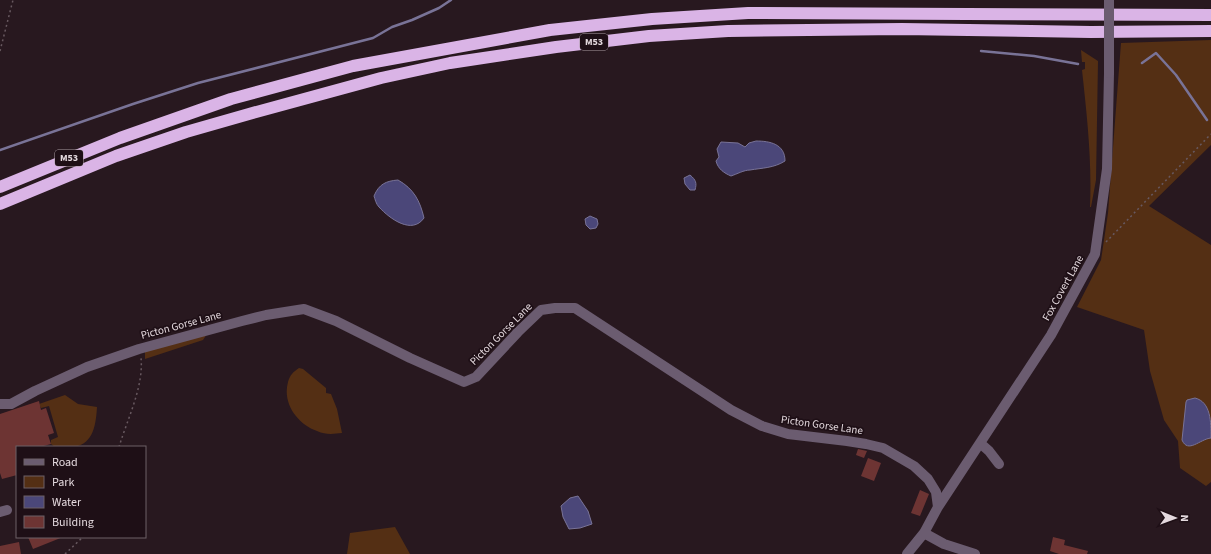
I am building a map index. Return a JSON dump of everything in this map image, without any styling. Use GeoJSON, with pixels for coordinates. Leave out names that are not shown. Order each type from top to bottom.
{"type":"FeatureCollection","features":[{"type":"Feature","properties":{"kind":"highway","name":"M53"},"geometry":{"type":"LineString","coordinates":[[0,187],[120,138],[231,99],[353,66],[550,30],[652,19],[748,13],[1211,15]]}},
{"type":"Feature","properties":{"kind":"highway","name":"M53"},"geometry":{"type":"LineString","coordinates":[[0,204],[116,156],[186,132],[249,114],[381,78],[450,63],[556,47],[649,36],[728,31],[902,29],[1090,32],[1211,31]]}},
{"type":"Feature","properties":{"kind":"street","name":"Fox Covert Lane"},"geometry":{"type":"LineString","coordinates":[[907,554],[924,533],[938,507],[1051,335],[1095,254],[1107,169],[1109,0]]}},
{"type":"Feature","properties":{"kind":"street","name":"Picton Gorse Lane"},"geometry":{"type":"LineString","coordinates":[[0,404],[12,404],[42,387],[87,367],[139,349],[266,315],[304,309],[336,321],[410,358],[464,382],[476,377],[541,310],[554,308],[575,308],[731,410],[762,426],[788,434],[847,440],[883,448],[914,466],[928,479],[936,492],[938,507]]}},
{"type":"Feature","properties":{"kind":"street"},"geometry":{"type":"LineString","coordinates":[[980,444],[999,464]]}},
{"type":"Feature","properties":{"kind":"street"},"geometry":{"type":"LineString","coordinates":[[924,533],[944,544],[971,553]]}},
{"type":"Feature","properties":{"kind":"path"},"geometry":{"type":"LineString","coordinates":[[0,51],[14,0]]}},
{"type":"Feature","properties":{"kind":"path"},"geometry":{"type":"LineString","coordinates":[[1095,254],[1211,134]]}},
{"type":"Feature","properties":{"kind":"path"},"geometry":{"type":"LineString","coordinates":[[119,446],[139,388],[142,372],[139,349]]}},
{"type":"Feature","properties":{"kind":"path"},"geometry":{"type":"LineString","coordinates":[[65,554],[82,538]]}},
{"type":"Feature","properties":{"kind":"green space"},"geometry":{"type":"Polygon","coordinates":[[[1211,40],[1211,145],[1149,206],[1211,245],[1211,482],[1206,486],[1180,468],[1178,441],[1164,420],[1150,371],[1144,330],[1077,307],[1101,260],[1108,213],[1121,43],[1211,40]]]}},
{"type":"Feature","properties":{"kind":"green space"},"geometry":{"type":"Polygon","coordinates":[[[1081,50],[1098,61],[1096,180],[1091,207],[1089,138],[1082,70],[1085,69],[1085,62],[1082,62],[1081,50]]]}},
{"type":"Feature","properties":{"kind":"green space"},"geometry":{"type":"Polygon","coordinates":[[[207,334],[203,340],[145,359],[145,351],[207,334]]]}},
{"type":"Feature","properties":{"kind":"green space"},"geometry":{"type":"Polygon","coordinates":[[[299,368],[303,369],[326,388],[326,393],[331,394],[337,409],[342,433],[326,434],[310,428],[293,412],[287,398],[288,382],[293,372],[299,368]]]}},
{"type":"Feature","properties":{"kind":"green space"},"geometry":{"type":"Polygon","coordinates":[[[65,395],[78,404],[97,407],[93,432],[86,442],[81,445],[54,446],[51,444],[51,440],[58,437],[49,406],[41,408],[39,404],[65,395]]]}},
{"type":"Feature","properties":{"kind":"green space"},"geometry":{"type":"Polygon","coordinates":[[[395,527],[410,554],[347,554],[350,533],[395,527]]]}},
{"type":"Feature","properties":{"kind":"water"},"geometry":{"type":"Polygon","coordinates":[[[756,141],[771,143],[780,147],[785,161],[772,166],[745,171],[731,176],[718,166],[716,161],[719,157],[717,149],[721,142],[738,143],[745,147],[749,143],[756,141]]]}},
{"type":"Feature","properties":{"kind":"water"},"geometry":{"type":"Polygon","coordinates":[[[690,175],[696,182],[695,190],[690,190],[685,184],[684,178],[690,175]]]}},
{"type":"Feature","properties":{"kind":"water"},"geometry":{"type":"Polygon","coordinates":[[[398,180],[408,187],[416,196],[424,218],[419,223],[407,225],[401,223],[389,216],[376,203],[374,196],[378,189],[386,182],[398,180]]]}},
{"type":"Feature","properties":{"kind":"water"},"geometry":{"type":"Polygon","coordinates":[[[590,216],[597,219],[598,224],[596,228],[590,229],[586,225],[585,219],[590,216]]]}},
{"type":"Feature","properties":{"kind":"water"},"geometry":{"type":"Polygon","coordinates":[[[1195,398],[1200,400],[1207,408],[1211,426],[1211,438],[1195,445],[1188,446],[1182,440],[1186,402],[1187,400],[1195,398]]]}},
{"type":"Feature","properties":{"kind":"water"},"geometry":{"type":"Polygon","coordinates":[[[578,496],[588,511],[592,524],[580,528],[569,529],[563,517],[561,506],[570,498],[578,496]]]}},
{"type":"Feature","properties":{"kind":"building"},"geometry":{"type":"Polygon","coordinates":[[[39,401],[41,410],[46,408],[54,433],[48,435],[51,444],[44,446],[16,446],[16,475],[2,479],[0,473],[0,414],[39,401]]]}},
{"type":"Feature","properties":{"kind":"building"},"geometry":{"type":"Polygon","coordinates":[[[858,449],[867,451],[864,458],[856,455],[858,449]]]}},
{"type":"Feature","properties":{"kind":"building"},"geometry":{"type":"Polygon","coordinates":[[[868,458],[881,463],[874,481],[861,476],[868,458]]]}},
{"type":"Feature","properties":{"kind":"building"},"geometry":{"type":"Polygon","coordinates":[[[920,490],[929,494],[920,516],[911,513],[920,490]]]}},
{"type":"Feature","properties":{"kind":"building"},"geometry":{"type":"Polygon","coordinates":[[[1053,537],[1065,540],[1064,545],[1088,551],[1087,554],[1059,554],[1050,551],[1053,537]]]}},
{"type":"Feature","properties":{"kind":"building"},"geometry":{"type":"Polygon","coordinates":[[[28,538],[60,538],[33,549],[28,538]]]}},
{"type":"Feature","properties":{"kind":"building"},"geometry":{"type":"Polygon","coordinates":[[[19,542],[21,554],[0,554],[0,546],[19,542]]]}},
{"type":"Feature","properties":{"kind":"waterway"},"geometry":{"type":"LineString","coordinates":[[0,150],[198,83],[373,38],[392,27],[439,8],[451,0]]}},
{"type":"Feature","properties":{"kind":"waterway"},"geometry":{"type":"LineString","coordinates":[[981,51],[1034,56],[1078,64]]}},
{"type":"Feature","properties":{"kind":"waterway"},"geometry":{"type":"LineString","coordinates":[[1142,63],[1156,53],[1176,75],[1207,120]]}}]}
